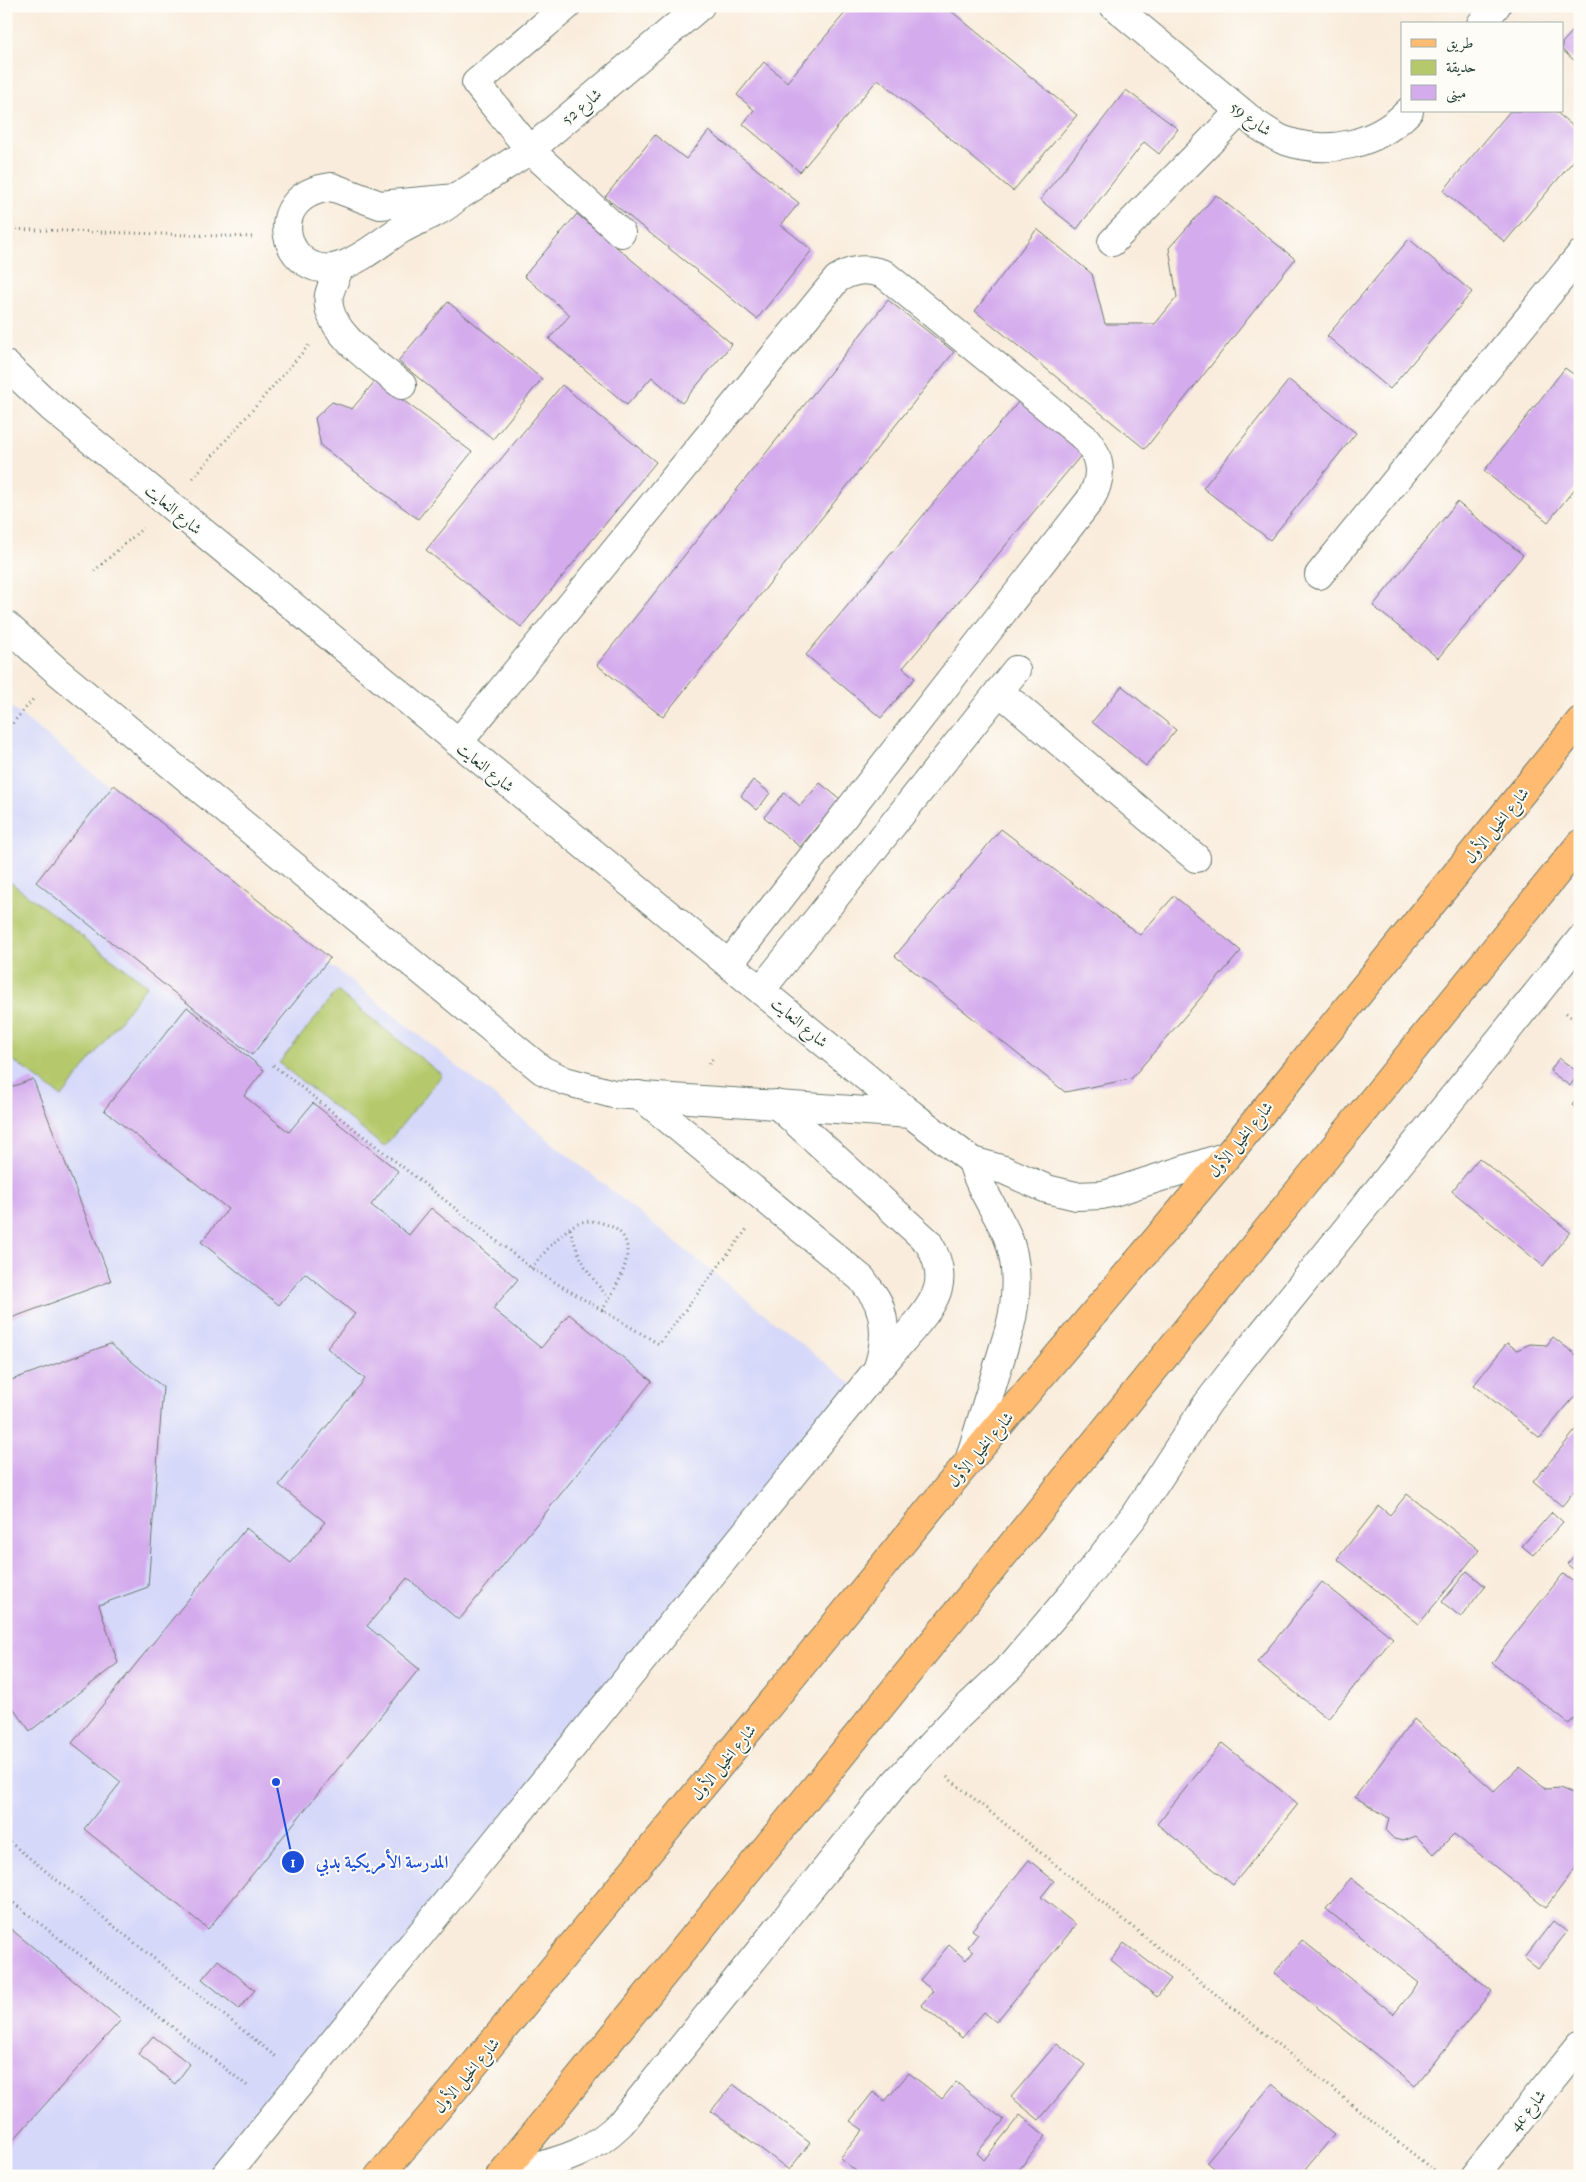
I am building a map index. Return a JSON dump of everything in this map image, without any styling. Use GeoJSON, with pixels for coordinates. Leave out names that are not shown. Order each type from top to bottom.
{"type":"FeatureCollection","features":[{"type":"Feature","properties":{"kind":"main road","name":"شارع الخيل الأول"},"geometry":{"type":"LineString","coordinates":[[379,2176],[468,2073],[969,1461],[1227,1156],[1580,721]]}},
{"type":"Feature","properties":{"kind":"main road"},"geometry":{"type":"LineString","coordinates":[[500,2176],[1580,844]]}},
{"type":"Feature","properties":{"kind":"street"},"geometry":{"type":"LineString","coordinates":[[567,6],[476,83],[530,150],[621,233]]}},
{"type":"Feature","properties":{"kind":"street","name":"شارع 52"},"geometry":{"type":"LineString","coordinates":[[340,266],[354,260],[401,229],[447,206],[456,198],[530,150],[700,6]]}},
{"type":"Feature","properties":{"kind":"street","name":"شارع 59"},"geometry":{"type":"LineString","coordinates":[[1114,6],[1240,112],[1282,140],[1312,147],[1342,147],[1370,139],[1396,124],[1408,112]]}},
{"type":"Feature","properties":{"kind":"street"},"geometry":{"type":"LineString","coordinates":[[1484,22],[1496,6]]}},
{"type":"Feature","properties":{"kind":"street"},"geometry":{"type":"LineString","coordinates":[[1112,242],[1240,112]]}},
{"type":"Feature","properties":{"kind":"street"},"geometry":{"type":"LineString","coordinates":[[402,385],[346,337],[332,318],[329,296],[340,266],[327,268],[314,266],[303,260],[294,250],[288,238],[287,225],[289,213],[296,201],[306,193],[319,188],[332,187],[380,205],[456,198]]}},
{"type":"Feature","properties":{"kind":"street"},"geometry":{"type":"LineString","coordinates":[[1319,575],[1580,255]]}},
{"type":"Feature","properties":{"kind":"street"},"geometry":{"type":"LineString","coordinates":[[458,743],[837,278],[848,272],[860,270],[872,270],[884,274],[1086,439],[1095,450],[1099,462],[1100,475],[1097,488],[1090,500],[729,964]]}},
{"type":"Feature","properties":{"kind":"street","name":"شارع النعايت"},"geometry":{"type":"LineString","coordinates":[[6,365],[52,409],[911,1114],[972,1161],[1004,1170],[1047,1189],[1076,1196],[1088,1196],[1114,1192],[1227,1156]]}},
{"type":"Feature","properties":{"kind":"street"},"geometry":{"type":"LineString","coordinates":[[6,625],[57,671],[542,1070],[565,1082],[614,1094],[911,1114]]}},
{"type":"Feature","properties":{"kind":"street"},"geometry":{"type":"LineString","coordinates":[[761,990],[1016,670]]}},
{"type":"Feature","properties":{"kind":"street"},"geometry":{"type":"LineString","coordinates":[[999,691],[1196,858]]}},
{"type":"Feature","properties":{"kind":"street"},"geometry":{"type":"LineString","coordinates":[[504,2176],[579,2154],[595,2146],[621,2123],[920,1755],[1013,1664],[1073,1594],[1134,1516],[1208,1404],[1236,1366],[1580,940]]}},
{"type":"Feature","properties":{"kind":"street"},"geometry":{"type":"LineString","coordinates":[[639,1095],[862,1279],[879,1304],[885,1333],[883,1352],[877,1370]]}},
{"type":"Feature","properties":{"kind":"street"},"geometry":{"type":"LineString","coordinates":[[225,2176],[934,1301],[939,1290],[940,1278],[934,1253],[928,1242],[776,1104]]}},
{"type":"Feature","properties":{"kind":"street"},"geometry":{"type":"LineString","coordinates":[[969,1461],[1014,1312],[1016,1280],[1007,1236],[982,1192],[972,1161]]}},
{"type":"Feature","properties":{"kind":"street","name":"4c شارع"},"geometry":{"type":"LineString","coordinates":[[1474,2176],[1580,2045]]}},
{"type":"Feature","properties":{"kind":"path"},"geometry":{"type":"LineString","coordinates":[[6,229],[288,238]]}},
{"type":"Feature","properties":{"kind":"path"},"geometry":{"type":"LineString","coordinates":[[94,571],[170,505],[332,318]]}},
{"type":"Feature","properties":{"kind":"path"},"geometry":{"type":"LineString","coordinates":[[6,731],[57,671]]}},
{"type":"Feature","properties":{"kind":"path"},"geometry":{"type":"LineString","coordinates":[[698,1099],[701,1073],[714,1057]]}},
{"type":"Feature","properties":{"kind":"path"},"geometry":{"type":"LineString","coordinates":[[272,1065],[531,1268],[659,1344],[768,1202]]}},
{"type":"Feature","properties":{"kind":"path"},"geometry":{"type":"LineString","coordinates":[[531,1268],[570,1228],[580,1222],[597,1221],[610,1225],[618,1231],[626,1243],[627,1260],[624,1273],[602,1311]]}},
{"type":"Feature","properties":{"kind":"path"},"geometry":{"type":"LineString","coordinates":[[570,1228],[579,1258],[609,1298]]}},
{"type":"Feature","properties":{"kind":"path"},"geometry":{"type":"LineString","coordinates":[[920,1755],[1440,2176]]}},
{"type":"Feature","properties":{"kind":"path"},"geometry":{"type":"LineString","coordinates":[[6,1839],[303,2080]]}},
{"type":"Feature","properties":{"kind":"path"},"geometry":{"type":"LineString","coordinates":[[6,1897],[278,2110]]}},
{"type":"Feature","properties":{"kind":"shaded area"},"geometry":{"type":"Polygon","coordinates":[[[6,703],[858,1389],[233,2176],[6,2176],[6,703]]]}},
{"type":"Feature","properties":{"kind":"green space"},"geometry":{"type":"Polygon","coordinates":[[[6,879],[147,985],[62,1097],[6,1055],[6,879]]]}},
{"type":"Feature","properties":{"kind":"green space"},"geometry":{"type":"Polygon","coordinates":[[[337,991],[442,1075],[384,1147],[279,1063],[337,991]]]}},
{"type":"Feature","properties":{"kind":"building"},"geometry":{"type":"Polygon","coordinates":[[[851,6],[945,6],[1077,115],[1013,191],[878,79],[800,172],[743,124],[754,110],[737,95],[764,62],[787,82],[851,6]]]}},
{"type":"Feature","properties":{"kind":"building"},"geometry":{"type":"Polygon","coordinates":[[[1580,23],[1580,65],[1564,52],[1564,41],[1580,23]]]}},
{"type":"Feature","properties":{"kind":"building"},"geometry":{"type":"Polygon","coordinates":[[[1126,90],[1178,129],[1159,154],[1144,142],[1077,229],[1040,200],[1126,90]]]}},
{"type":"Feature","properties":{"kind":"building"},"geometry":{"type":"Polygon","coordinates":[[[1509,112],[1556,112],[1580,132],[1580,153],[1505,242],[1443,191],[1509,112]]]}},
{"type":"Feature","properties":{"kind":"building"},"geometry":{"type":"Polygon","coordinates":[[[709,131],[799,203],[781,225],[812,250],[757,319],[605,197],[655,135],[686,159],[709,131]]]}},
{"type":"Feature","properties":{"kind":"building"},"geometry":{"type":"Polygon","coordinates":[[[1216,195],[1295,259],[1145,449],[975,311],[1037,229],[1092,274],[1105,324],[1155,324],[1177,297],[1169,248],[1216,195]]]}},
{"type":"Feature","properties":{"kind":"building"},"geometry":{"type":"Polygon","coordinates":[[[577,214],[732,344],[682,403],[652,377],[627,405],[549,339],[570,315],[524,276],[577,214]]]}},
{"type":"Feature","properties":{"kind":"building"},"geometry":{"type":"Polygon","coordinates":[[[1409,239],[1472,292],[1390,389],[1327,336],[1409,239]]]}},
{"type":"Feature","properties":{"kind":"building"},"geometry":{"type":"Polygon","coordinates":[[[888,300],[954,352],[663,717],[597,665],[888,300]]]}},
{"type":"Feature","properties":{"kind":"building"},"geometry":{"type":"Polygon","coordinates":[[[448,302],[542,379],[493,439],[398,361],[448,302]]]}},
{"type":"Feature","properties":{"kind":"building"},"geometry":{"type":"Polygon","coordinates":[[[1565,368],[1580,379],[1580,482],[1548,522],[1484,471],[1565,368]]]}},
{"type":"Feature","properties":{"kind":"building"},"geometry":{"type":"Polygon","coordinates":[[[376,380],[472,452],[418,519],[321,446],[315,418],[332,402],[352,409],[376,380]]]}},
{"type":"Feature","properties":{"kind":"building"},"geometry":{"type":"Polygon","coordinates":[[[1289,380],[1356,433],[1270,540],[1203,488],[1289,380]]]}},
{"type":"Feature","properties":{"kind":"building"},"geometry":{"type":"Polygon","coordinates":[[[562,385],[656,462],[521,627],[426,550],[562,385]]]}},
{"type":"Feature","properties":{"kind":"building"},"geometry":{"type":"Polygon","coordinates":[[[1020,400],[1083,453],[903,668],[915,678],[881,718],[806,655],[1020,400]]]}},
{"type":"Feature","properties":{"kind":"building"},"geometry":{"type":"Polygon","coordinates":[[[1457,502],[1523,555],[1438,658],[1373,606],[1457,502]]]}},
{"type":"Feature","properties":{"kind":"building"},"geometry":{"type":"Polygon","coordinates":[[[1122,686],[1176,730],[1146,766],[1092,722],[1122,686]]]}},
{"type":"Feature","properties":{"kind":"building"},"geometry":{"type":"Polygon","coordinates":[[[753,780],[770,793],[757,810],[741,796],[753,780]]]}},
{"type":"Feature","properties":{"kind":"building"},"geometry":{"type":"Polygon","coordinates":[[[820,783],[840,799],[800,847],[764,817],[784,793],[800,806],[820,783]]]}},
{"type":"Feature","properties":{"kind":"building"},"geometry":{"type":"Polygon","coordinates":[[[114,785],[330,958],[252,1055],[36,882],[114,785]]]}},
{"type":"Feature","properties":{"kind":"building"},"geometry":{"type":"Polygon","coordinates":[[[1001,829],[1140,935],[1174,896],[1241,951],[1131,1079],[1065,1092],[895,956],[1001,829]]]}},
{"type":"Feature","properties":{"kind":"building"},"geometry":{"type":"Polygon","coordinates":[[[187,1007],[264,1070],[244,1096],[289,1132],[313,1103],[398,1171],[371,1205],[409,1235],[431,1208],[518,1279],[493,1309],[541,1348],[569,1314],[652,1381],[459,1620],[407,1578],[367,1626],[419,1669],[208,1929],[84,1829],[121,1782],[72,1743],[246,1528],[291,1563],[325,1522],[279,1485],[365,1379],[327,1348],[355,1314],[305,1273],[279,1305],[201,1242],[228,1209],[104,1110],[187,1007]]]}},
{"type":"Feature","properties":{"kind":"building"},"geometry":{"type":"Polygon","coordinates":[[[1559,1058],[1579,1073],[1570,1086],[1550,1071],[1559,1058]]]}},
{"type":"Feature","properties":{"kind":"building"},"geometry":{"type":"Polygon","coordinates":[[[33,1079],[111,1281],[6,1320],[6,1089],[33,1079]]]}},
{"type":"Feature","properties":{"kind":"building"},"geometry":{"type":"Polygon","coordinates":[[[1580,1095],[1580,1112],[1572,1105],[1580,1095]]]}},
{"type":"Feature","properties":{"kind":"building"},"geometry":{"type":"Polygon","coordinates":[[[1479,1158],[1570,1232],[1543,1266],[1452,1191],[1479,1158]]]}},
{"type":"Feature","properties":{"kind":"building"},"geometry":{"type":"Polygon","coordinates":[[[1553,1337],[1580,1358],[1580,1390],[1540,1438],[1474,1385],[1507,1343],[1517,1350],[1530,1344],[1547,1345],[1553,1337]]]}},
{"type":"Feature","properties":{"kind":"building"},"geometry":{"type":"Polygon","coordinates":[[[110,1344],[163,1387],[148,1587],[99,1605],[118,1663],[30,1731],[6,1698],[6,1382],[110,1344]]]}},
{"type":"Feature","properties":{"kind":"building"},"geometry":{"type":"Polygon","coordinates":[[[1580,1425],[1580,1484],[1562,1506],[1533,1482],[1580,1425]]]}},
{"type":"Feature","properties":{"kind":"building"},"geometry":{"type":"Polygon","coordinates":[[[1407,1494],[1479,1550],[1419,1624],[1337,1559],[1379,1506],[1390,1515],[1407,1494]]]}},
{"type":"Feature","properties":{"kind":"building"},"geometry":{"type":"Polygon","coordinates":[[[1552,1512],[1563,1522],[1533,1555],[1522,1546],[1552,1512]]]}},
{"type":"Feature","properties":{"kind":"building"},"geometry":{"type":"Polygon","coordinates":[[[1580,1549],[1580,1575],[1567,1564],[1580,1549]]]}},
{"type":"Feature","properties":{"kind":"building"},"geometry":{"type":"Polygon","coordinates":[[[1467,1571],[1485,1586],[1461,1617],[1442,1602],[1467,1571]]]}},
{"type":"Feature","properties":{"kind":"building"},"geometry":{"type":"Polygon","coordinates":[[[1563,1574],[1580,1587],[1580,1711],[1569,1724],[1492,1663],[1563,1574]]]}},
{"type":"Feature","properties":{"kind":"building"},"geometry":{"type":"Polygon","coordinates":[[[1322,1582],[1393,1638],[1328,1719],[1257,1662],[1322,1582]]]}},
{"type":"Feature","properties":{"kind":"building"},"geometry":{"type":"Polygon","coordinates":[[[1414,1719],[1494,1791],[1519,1767],[1547,1789],[1560,1788],[1572,1793],[1577,1802],[1576,1810],[1580,1813],[1580,1862],[1546,1907],[1454,1834],[1434,1854],[1416,1836],[1403,1841],[1394,1839],[1386,1831],[1389,1818],[1355,1797],[1414,1719]]]}},
{"type":"Feature","properties":{"kind":"building"},"geometry":{"type":"Polygon","coordinates":[[[1222,1743],[1298,1804],[1233,1885],[1157,1824],[1222,1743]]]}},
{"type":"Feature","properties":{"kind":"building"},"geometry":{"type":"Polygon","coordinates":[[[1029,1860],[1054,1881],[1041,1897],[1076,1925],[996,2022],[984,2012],[962,2038],[921,2005],[933,1991],[920,1980],[949,1945],[966,1960],[973,1951],[968,1947],[978,1934],[972,1930],[1029,1860]]]}},
{"type":"Feature","properties":{"kind":"building"},"geometry":{"type":"Polygon","coordinates":[[[1351,1878],[1492,1991],[1415,2086],[1274,1973],[1302,1940],[1394,2014],[1419,1983],[1326,1909],[1351,1878]]]}},
{"type":"Feature","properties":{"kind":"building"},"geometry":{"type":"Polygon","coordinates":[[[1553,1921],[1567,1932],[1538,1969],[1524,1958],[1553,1921]]]}},
{"type":"Feature","properties":{"kind":"building"},"geometry":{"type":"Polygon","coordinates":[[[6,1925],[121,2020],[6,2148],[6,1925]]]}},
{"type":"Feature","properties":{"kind":"building"},"geometry":{"type":"Polygon","coordinates":[[[1124,1943],[1171,1979],[1157,1997],[1111,1960],[1124,1943]]]}},
{"type":"Feature","properties":{"kind":"building"},"geometry":{"type":"Polygon","coordinates":[[[218,1960],[255,1990],[239,2009],[202,1979],[218,1960]]]}},
{"type":"Feature","properties":{"kind":"building"},"geometry":{"type":"Polygon","coordinates":[[[153,2036],[190,2064],[175,2084],[138,2054],[153,2036]]]}},
{"type":"Feature","properties":{"kind":"building"},"geometry":{"type":"Polygon","coordinates":[[[1057,2043],[1085,2065],[1039,2120],[1011,2097],[1057,2043]]]}},
{"type":"Feature","properties":{"kind":"building"},"geometry":{"type":"Polygon","coordinates":[[[909,2073],[942,2099],[956,2082],[1004,2120],[977,2153],[984,2160],[1020,2115],[1046,2136],[1014,2176],[1002,2174],[1001,2176],[862,2176],[840,2158],[863,2130],[850,2121],[873,2092],[885,2101],[909,2073]]]}},
{"type":"Feature","properties":{"kind":"building"},"geometry":{"type":"Polygon","coordinates":[[[733,2084],[810,2143],[789,2170],[711,2111],[733,2084]]]}},
{"type":"Feature","properties":{"kind":"building"},"geometry":{"type":"Polygon","coordinates":[[[1272,2084],[1334,2135],[1300,2176],[1224,2176],[1207,2162],[1272,2084]]]}},
{"type":"Feature","properties":{"kind":"place","name":"المدرسة الأمريكية بدبي"},"geometry":{"type":"Point","coordinates":[276,1782]}}]}
